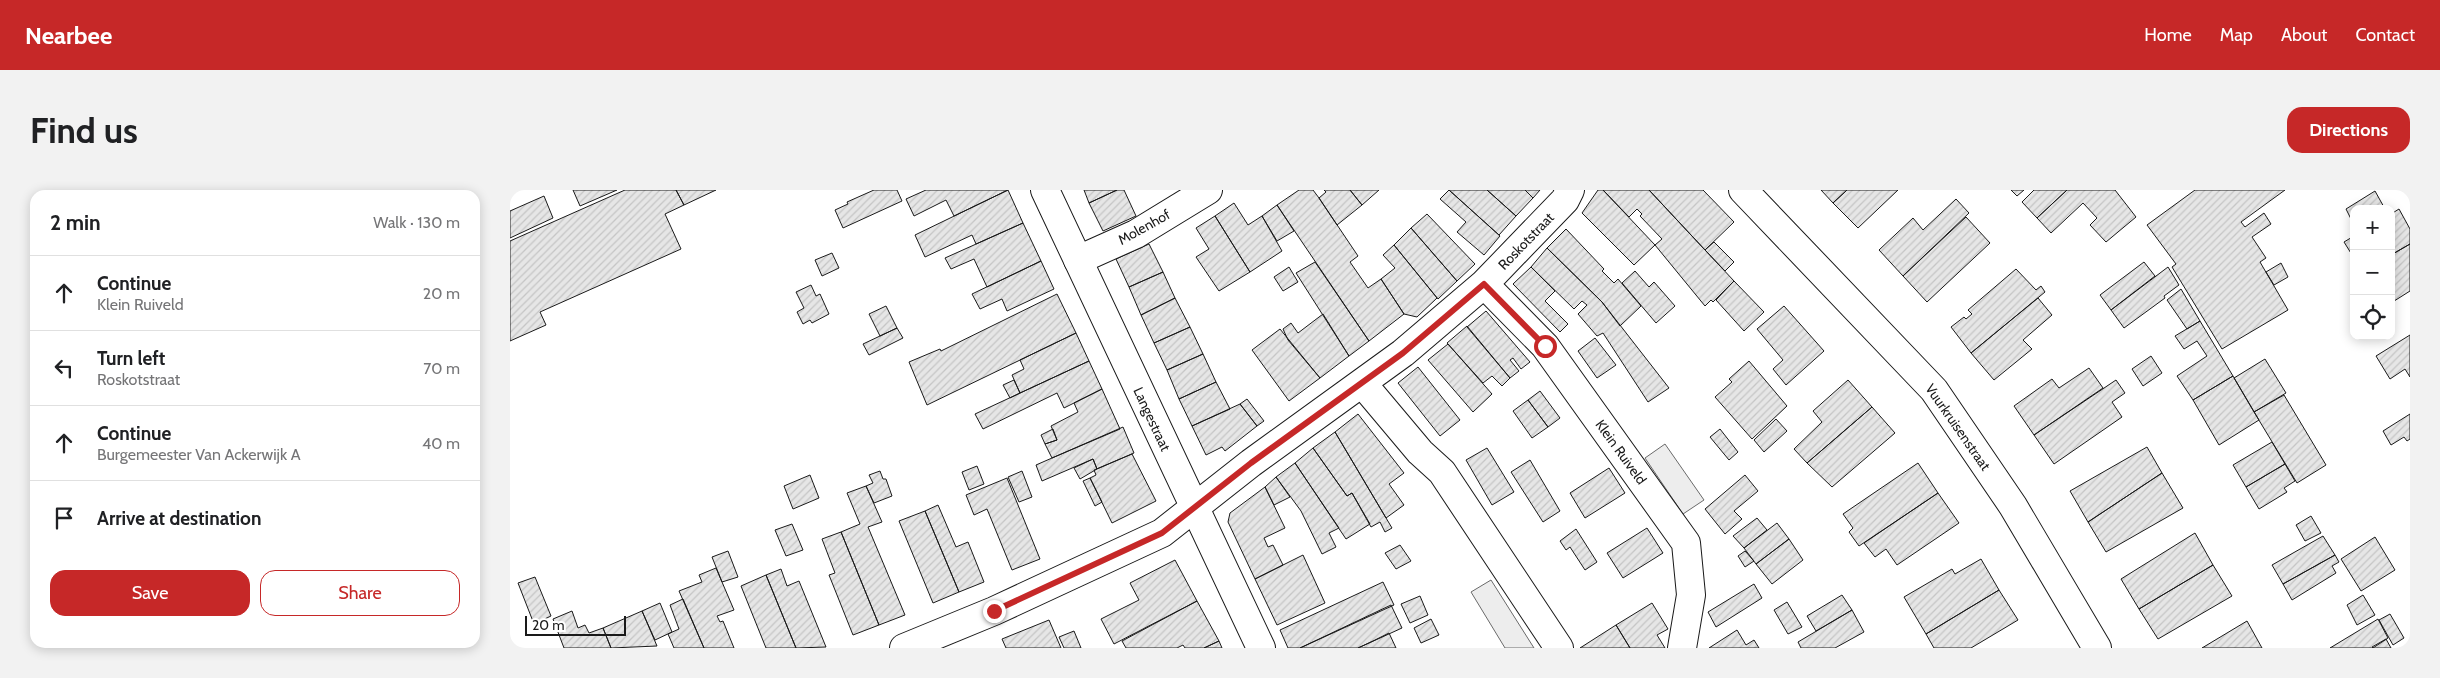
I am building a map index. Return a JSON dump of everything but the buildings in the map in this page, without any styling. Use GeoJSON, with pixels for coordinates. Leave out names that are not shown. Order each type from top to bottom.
{"type":"FeatureCollection","features":[{"type":"Feature","properties":{"kind":"street","name":"Langestraat"},"geometry":{"type":"LineString","coordinates":[[1046,190],[1194,509],[1261,648]]}},
{"type":"Feature","properties":{"kind":"street","name":"Molenhof"},"geometry":{"type":"LineString","coordinates":[[1078,260],[1136,234],[1208,190]]}},
{"type":"Feature","properties":{"kind":"street","name":"Roskotstraat"},"geometry":{"type":"LineString","coordinates":[[904,648],[994,611],[1162,533],[1251,463],[1403,353],[1484,284],[1565,200],[1570,190]]}},
{"type":"Feature","properties":{"kind":"street","name":"Vuurkruisenstraat"},"geometry":{"type":"LineString","coordinates":[[1743,190],[1934,390],[2013,506],[2097,648]]}},
{"type":"Feature","properties":{"kind":"street","name":"Klein Ruiveld"},"geometry":{"type":"LineString","coordinates":[[1484,284],[1545,346],[1686,543],[1691,595],[1682,648]]}},
{"type":"Feature","properties":{"kind":"street"},"geometry":{"type":"LineString","coordinates":[[1362,383],[1420,452],[1442,472],[1559,648]]}},
{"type":"Feature","properties":{"kind":"shaded area"},"geometry":{"type":"Polygon","coordinates":[[[1665,444],[1704,500],[1683,514],[1645,458],[1665,444]]]}},
{"type":"Feature","properties":{"kind":"shaded area"},"geometry":{"type":"Polygon","coordinates":[[[1491,580],[1534,648],[1505,648],[1471,592],[1491,580]]]}},
{"type":"Feature","properties":{"kind":"route"},"geometry":{"type":"LineString","coordinates":[[994,611],[1162,533],[1251,463],[1403,353],[1484,284],[1545,346]]}}]}
